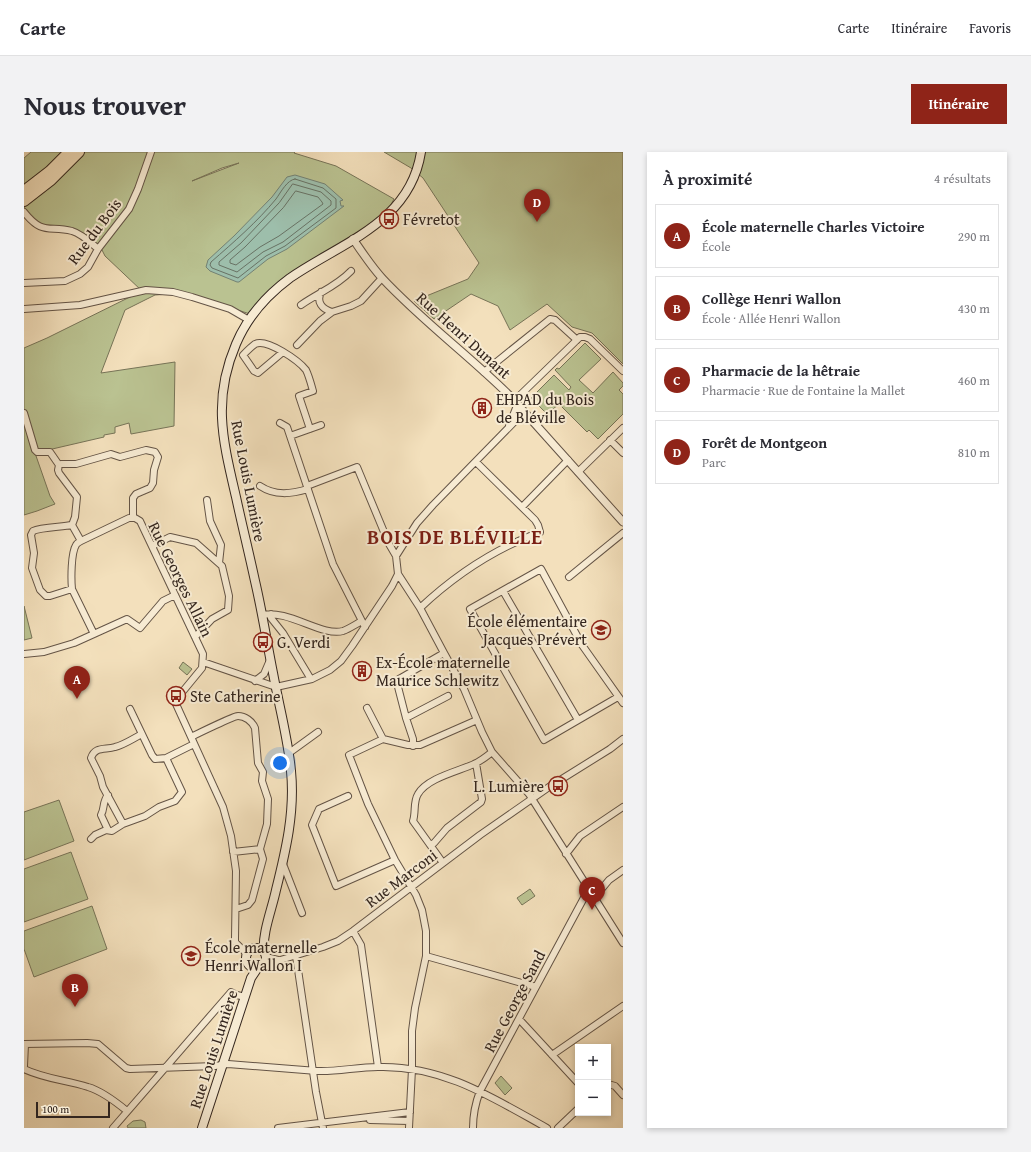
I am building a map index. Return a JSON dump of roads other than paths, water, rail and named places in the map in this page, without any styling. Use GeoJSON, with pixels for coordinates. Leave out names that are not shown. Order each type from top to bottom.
{"type":"FeatureCollection","features":[{"type":"Feature","properties":{"kind":"highway"},"geometry":{"type":"LineString","coordinates":[[24,191],[50,171],[69,152]]}},
{"type":"Feature","properties":{"kind":"highway"},"geometry":{"type":"LineString","coordinates":[[24,201],[51,180],[79,152]]}},
{"type":"Feature","properties":{"kind":"main road","name":"Rue Louis Lumière"},"geometry":{"type":"LineString","coordinates":[[202,1128],[251,978],[260,962],[265,935],[288,845],[292,816],[292,782],[289,753],[257,590],[225,451],[222,429],[222,401],[227,371],[237,342],[249,320],[263,302],[300,272],[384,219],[398,204],[407,191],[414,177],[420,152]]}},
{"type":"Feature","properties":{"kind":"main road","name":"Rue Louis Lumière"},"geometry":{"type":"LineString","coordinates":[[247,954],[262,941],[265,935]]}},
{"type":"Feature","properties":{"kind":"main road"},"geometry":{"type":"LineString","coordinates":[[247,954],[246,961],[260,962],[260,949],[255,948]]}},
{"type":"Feature","properties":{"kind":"street","name":"Rue du Bois"},"geometry":{"type":"LineString","coordinates":[[24,283],[58,282],[73,279],[88,268],[98,249],[129,209],[151,152]]}},
{"type":"Feature","properties":{"kind":"street"},"geometry":{"type":"LineString","coordinates":[[25,213],[38,225],[44,228],[74,231],[98,249]]}},
{"type":"Feature","properties":{"kind":"street","name":"Rue Henri Dunant"},"geometry":{"type":"LineString","coordinates":[[353,239],[382,278],[410,306],[484,372],[516,403],[623,522]]}},
{"type":"Feature","properties":{"kind":"street"},"geometry":{"type":"LineString","coordinates":[[301,305],[335,285],[352,271]]}},
{"type":"Feature","properties":{"kind":"street"},"geometry":{"type":"LineString","coordinates":[[297,345],[320,321],[332,312],[361,301],[382,278]]}},
{"type":"Feature","properties":{"kind":"street"},"geometry":{"type":"LineString","coordinates":[[24,309],[80,304],[146,290],[173,292],[192,297],[230,309],[249,320]]}},
{"type":"Feature","properties":{"kind":"street"},"geometry":{"type":"LineString","coordinates":[[321,292],[319,300],[320,304],[324,309],[332,312]]}},
{"type":"Feature","properties":{"kind":"street"},"geometry":{"type":"LineString","coordinates":[[484,372],[550,320],[555,320],[577,340]]}},
{"type":"Feature","properties":{"kind":"street"},"geometry":{"type":"LineString","coordinates":[[508,429],[516,408],[516,403],[577,340],[583,336],[588,337],[623,371]]}},
{"type":"Feature","properties":{"kind":"street"},"geometry":{"type":"LineString","coordinates":[[283,352],[258,373],[254,371],[243,355],[255,344],[261,343],[283,352],[306,371],[313,391],[300,396],[310,428]]}},
{"type":"Feature","properties":{"kind":"street"},"geometry":{"type":"LineString","coordinates":[[396,556],[417,523],[524,412]]}},
{"type":"Feature","properties":{"kind":"street"},"geometry":{"type":"LineString","coordinates":[[24,413],[34,450],[37,452],[50,452],[54,456],[59,465],[59,473],[76,497],[75,517],[72,525],[81,541],[76,545],[74,552],[72,589],[94,634]]}},
{"type":"Feature","properties":{"kind":"street"},"geometry":{"type":"LineString","coordinates":[[280,423],[287,427],[333,564],[365,627]]}},
{"type":"Feature","properties":{"kind":"street"},"geometry":{"type":"LineString","coordinates":[[290,436],[321,424]]}},
{"type":"Feature","properties":{"kind":"street"},"geometry":{"type":"LineString","coordinates":[[578,472],[623,428]]}},
{"type":"Feature","properties":{"kind":"street"},"geometry":{"type":"LineString","coordinates":[[610,440],[623,453]]}},
{"type":"Feature","properties":{"kind":"street"},"geometry":{"type":"LineString","coordinates":[[59,465],[76,464],[110,454],[120,457],[146,450],[155,452],[158,457],[154,470],[153,483],[150,488],[136,494],[133,498],[133,518]]}},
{"type":"Feature","properties":{"kind":"street"},"geometry":{"type":"LineString","coordinates":[[522,507],[568,460]]}},
{"type":"Feature","properties":{"kind":"street"},"geometry":{"type":"LineString","coordinates":[[420,608],[437,592],[471,566],[506,547],[540,532],[535,520],[476,462]]}},
{"type":"Feature","properties":{"kind":"street"},"geometry":{"type":"LineString","coordinates":[[260,486],[267,490],[281,493],[298,492],[357,467],[389,544],[396,556],[398,574],[420,608],[464,689],[492,752],[532,799],[594,898],[621,934],[623,943]]}},
{"type":"Feature","properties":{"kind":"street"},"geometry":{"type":"LineString","coordinates":[[207,500],[210,521],[220,545],[219,563]]}},
{"type":"Feature","properties":{"kind":"street","name":"Rue Georges Allain"},"geometry":{"type":"LineString","coordinates":[[81,541],[129,518],[140,521],[203,654],[203,662],[276,687]]}},
{"type":"Feature","properties":{"kind":"street"},"geometry":{"type":"LineString","coordinates":[[72,525],[37,529],[33,531],[31,535],[34,553],[32,568],[40,590],[46,596],[50,596],[72,589]]}},
{"type":"Feature","properties":{"kind":"street"},"geometry":{"type":"LineString","coordinates":[[569,576],[623,533]]}},
{"type":"Feature","properties":{"kind":"street"},"geometry":{"type":"LineString","coordinates":[[152,546],[170,537],[190,541],[196,543],[222,566],[229,596],[228,610],[212,619],[195,637]]}},
{"type":"Feature","properties":{"kind":"street"},"geometry":{"type":"LineString","coordinates":[[618,697],[544,740],[470,609],[541,569],[582,646],[623,704]]}},
{"type":"Feature","properties":{"kind":"street"},"geometry":{"type":"LineString","coordinates":[[276,687],[312,679],[330,670],[341,660],[365,627],[392,586],[398,574]]}},
{"type":"Feature","properties":{"kind":"street"},"geometry":{"type":"LineString","coordinates":[[503,591],[578,720]]}},
{"type":"Feature","properties":{"kind":"street"},"geometry":{"type":"LineString","coordinates":[[24,654],[44,652],[74,643],[127,619],[140,628],[163,601],[175,595]]}},
{"type":"Feature","properties":{"kind":"street"},"geometry":{"type":"LineString","coordinates":[[271,614],[271,618],[283,633],[309,676]]}},
{"type":"Feature","properties":{"kind":"street"},"geometry":{"type":"LineString","coordinates":[[262,615],[271,614],[298,620],[329,631],[342,631],[362,621]]}},
{"type":"Feature","properties":{"kind":"street"},"geometry":{"type":"LineString","coordinates":[[414,746],[397,683],[399,679],[444,652]]}},
{"type":"Feature","properties":{"kind":"street"},"geometry":{"type":"LineString","coordinates":[[255,681],[264,674],[267,669],[270,654]]}},
{"type":"Feature","properties":{"kind":"street"},"geometry":{"type":"LineString","coordinates":[[203,662],[202,668],[179,696],[176,702],[179,712],[223,807],[231,836],[236,871],[235,942],[247,954]]}},
{"type":"Feature","properties":{"kind":"street"},"geometry":{"type":"LineString","coordinates":[[406,718],[448,696]]}},
{"type":"Feature","properties":{"kind":"street"},"geometry":{"type":"LineString","coordinates":[[367,708],[383,739]]}},
{"type":"Feature","properties":{"kind":"street"},"geometry":{"type":"LineString","coordinates":[[130,709],[155,759],[166,758],[194,744]]}},
{"type":"Feature","properties":{"kind":"street"},"geometry":{"type":"LineString","coordinates":[[191,737],[237,716],[249,719],[255,728],[258,763],[263,772],[262,781],[268,799],[267,824],[260,849],[263,859],[252,900],[248,905],[236,909]]}},
{"type":"Feature","properties":{"kind":"street"},"geometry":{"type":"LineString","coordinates":[[352,1120],[409,1125],[412,1032],[415,1008],[426,956],[426,931],[422,910],[416,895],[395,860],[368,804],[349,755],[383,739],[414,746],[420,745],[477,720]]}},
{"type":"Feature","properties":{"kind":"street"},"geometry":{"type":"LineString","coordinates":[[289,753],[318,732]]}},
{"type":"Feature","properties":{"kind":"street"},"geometry":{"type":"LineString","coordinates":[[123,824],[91,758],[94,752],[102,748],[115,747],[142,734]]}},
{"type":"Feature","properties":{"kind":"street","name":"Rue Marconi"},"geometry":{"type":"LineString","coordinates":[[260,962],[296,956],[323,948],[338,941],[532,799],[610,749],[623,738]]}},
{"type":"Feature","properties":{"kind":"street"},"geometry":{"type":"LineString","coordinates":[[443,863],[412,820],[418,792],[423,787],[440,778],[476,763],[492,752]]}},
{"type":"Feature","properties":{"kind":"street"},"geometry":{"type":"LineString","coordinates":[[91,839],[95,835],[108,830],[112,831],[123,824],[145,816],[159,807],[175,801],[182,792],[166,758]]}},
{"type":"Feature","properties":{"kind":"street"},"geometry":{"type":"LineString","coordinates":[[430,845],[434,843],[447,828],[481,802],[482,799],[476,763]]}},
{"type":"Feature","properties":{"kind":"street"},"geometry":{"type":"LineString","coordinates":[[108,795],[104,801],[101,815],[108,830]]}},
{"type":"Feature","properties":{"kind":"street"},"geometry":{"type":"LineString","coordinates":[[348,796],[319,809],[312,825],[336,886],[395,860]]}},
{"type":"Feature","properties":{"kind":"street"},"geometry":{"type":"LineString","coordinates":[[566,854],[580,836],[623,807]]}},
{"type":"Feature","properties":{"kind":"street"},"geometry":{"type":"LineString","coordinates":[[233,852],[260,849]]}},
{"type":"Feature","properties":{"kind":"street"},"geometry":{"type":"LineString","coordinates":[[283,864],[302,913]]}},
{"type":"Feature","properties":{"kind":"street"},"geometry":{"type":"LineString","coordinates":[[594,898],[609,880],[623,870]]}},
{"type":"Feature","properties":{"kind":"street","name":"Rue George Sand"},"geometry":{"type":"LineString","coordinates":[[473,1128],[476,1102],[480,1091],[586,894],[590,891]]}},
{"type":"Feature","properties":{"kind":"street"},"geometry":{"type":"LineString","coordinates":[[353,931],[361,945],[378,1067]]}},
{"type":"Feature","properties":{"kind":"street"},"geometry":{"type":"LineString","coordinates":[[296,956],[322,1125]]}},
{"type":"Feature","properties":{"kind":"street"},"geometry":{"type":"LineString","coordinates":[[426,956],[536,987]]}},
{"type":"Feature","properties":{"kind":"street"},"geometry":{"type":"LineString","coordinates":[[113,1128],[231,992],[245,997]]}},
{"type":"Feature","properties":{"kind":"street"},"geometry":{"type":"LineString","coordinates":[[552,1055],[623,1006]]}},
{"type":"Feature","properties":{"kind":"street"},"geometry":{"type":"LineString","coordinates":[[519,1020],[575,1080]]}},
{"type":"Feature","properties":{"kind":"street"},"geometry":{"type":"LineString","coordinates":[[24,1066],[24,1044],[93,1043],[98,1044],[126,1068],[130,1069],[228,1064],[329,1072],[378,1067],[412,1069],[448,1078],[480,1091],[547,1128]]}},
{"type":"Feature","properties":{"kind":"street"},"geometry":{"type":"LineString","coordinates":[[24,1069],[45,1077],[88,1087],[119,1104],[127,1111]]}},
{"type":"Feature","properties":{"kind":"street"},"geometry":{"type":"LineString","coordinates":[[611,1085],[615,1086],[623,1095]]}},
{"type":"Feature","properties":{"kind":"street"},"geometry":{"type":"LineString","coordinates":[[278,1128],[322,1125],[410,1112]]}},
{"type":"Feature","properties":{"kind":"street"},"geometry":{"type":"LineString","coordinates":[[558,1128],[575,1112]]}},
{"type":"Feature","properties":{"kind":"water"},"geometry":{"type":"Polygon","coordinates":[[[295,175],[325,184],[343,200],[340,201],[341,206],[344,206],[287,249],[268,259],[239,282],[210,271],[206,267],[208,260],[272,197],[287,177],[295,175]]]}},
{"type":"Feature","properties":{"kind":"place","name":"Févretot"},"geometry":{"type":"Point","coordinates":[389,219]}},
{"type":"Feature","properties":{"kind":"place","name":"Forêt de Montgeon"},"geometry":{"type":"Point","coordinates":[537,222]}},
{"type":"Feature","properties":{"kind":"place","name":"EHPAD du Bois de Bléville"},"geometry":{"type":"Point","coordinates":[482,408]}},
{"type":"Feature","properties":{"kind":"place","name":"École élémentaire Jacques Prévert"},"geometry":{"type":"Point","coordinates":[601,630]}},
{"type":"Feature","properties":{"kind":"place","name":"G. Verdi"},"geometry":{"type":"Point","coordinates":[263,642]}},
{"type":"Feature","properties":{"kind":"place","name":"Ex-École maternelle Maurice Schlewitz"},"geometry":{"type":"Point","coordinates":[362,671]}},
{"type":"Feature","properties":{"kind":"place","name":"Ste Catherine"},"geometry":{"type":"Point","coordinates":[176,696]}},
{"type":"Feature","properties":{"kind":"place","name":"École maternelle Charles Victoire"},"geometry":{"type":"Point","coordinates":[77,699]}},
{"type":"Feature","properties":{"kind":"place","name":"L. Lumière"},"geometry":{"type":"Point","coordinates":[558,786]}},
{"type":"Feature","properties":{"kind":"place","name":"Pharmacie de la hêtraie"},"geometry":{"type":"Point","coordinates":[592,910]}},
{"type":"Feature","properties":{"kind":"place","name":"École maternelle Henri Wallon I"},"geometry":{"type":"Point","coordinates":[191,956]}},
{"type":"Feature","properties":{"kind":"place","name":"Collège Henri Wallon"},"geometry":{"type":"Point","coordinates":[75,1007]}},
{"type":"Feature","properties":{"kind":"district","name":"BOIS DE BLÉVILLE"},"geometry":{"type":"Point","coordinates":[455,537]}}]}
